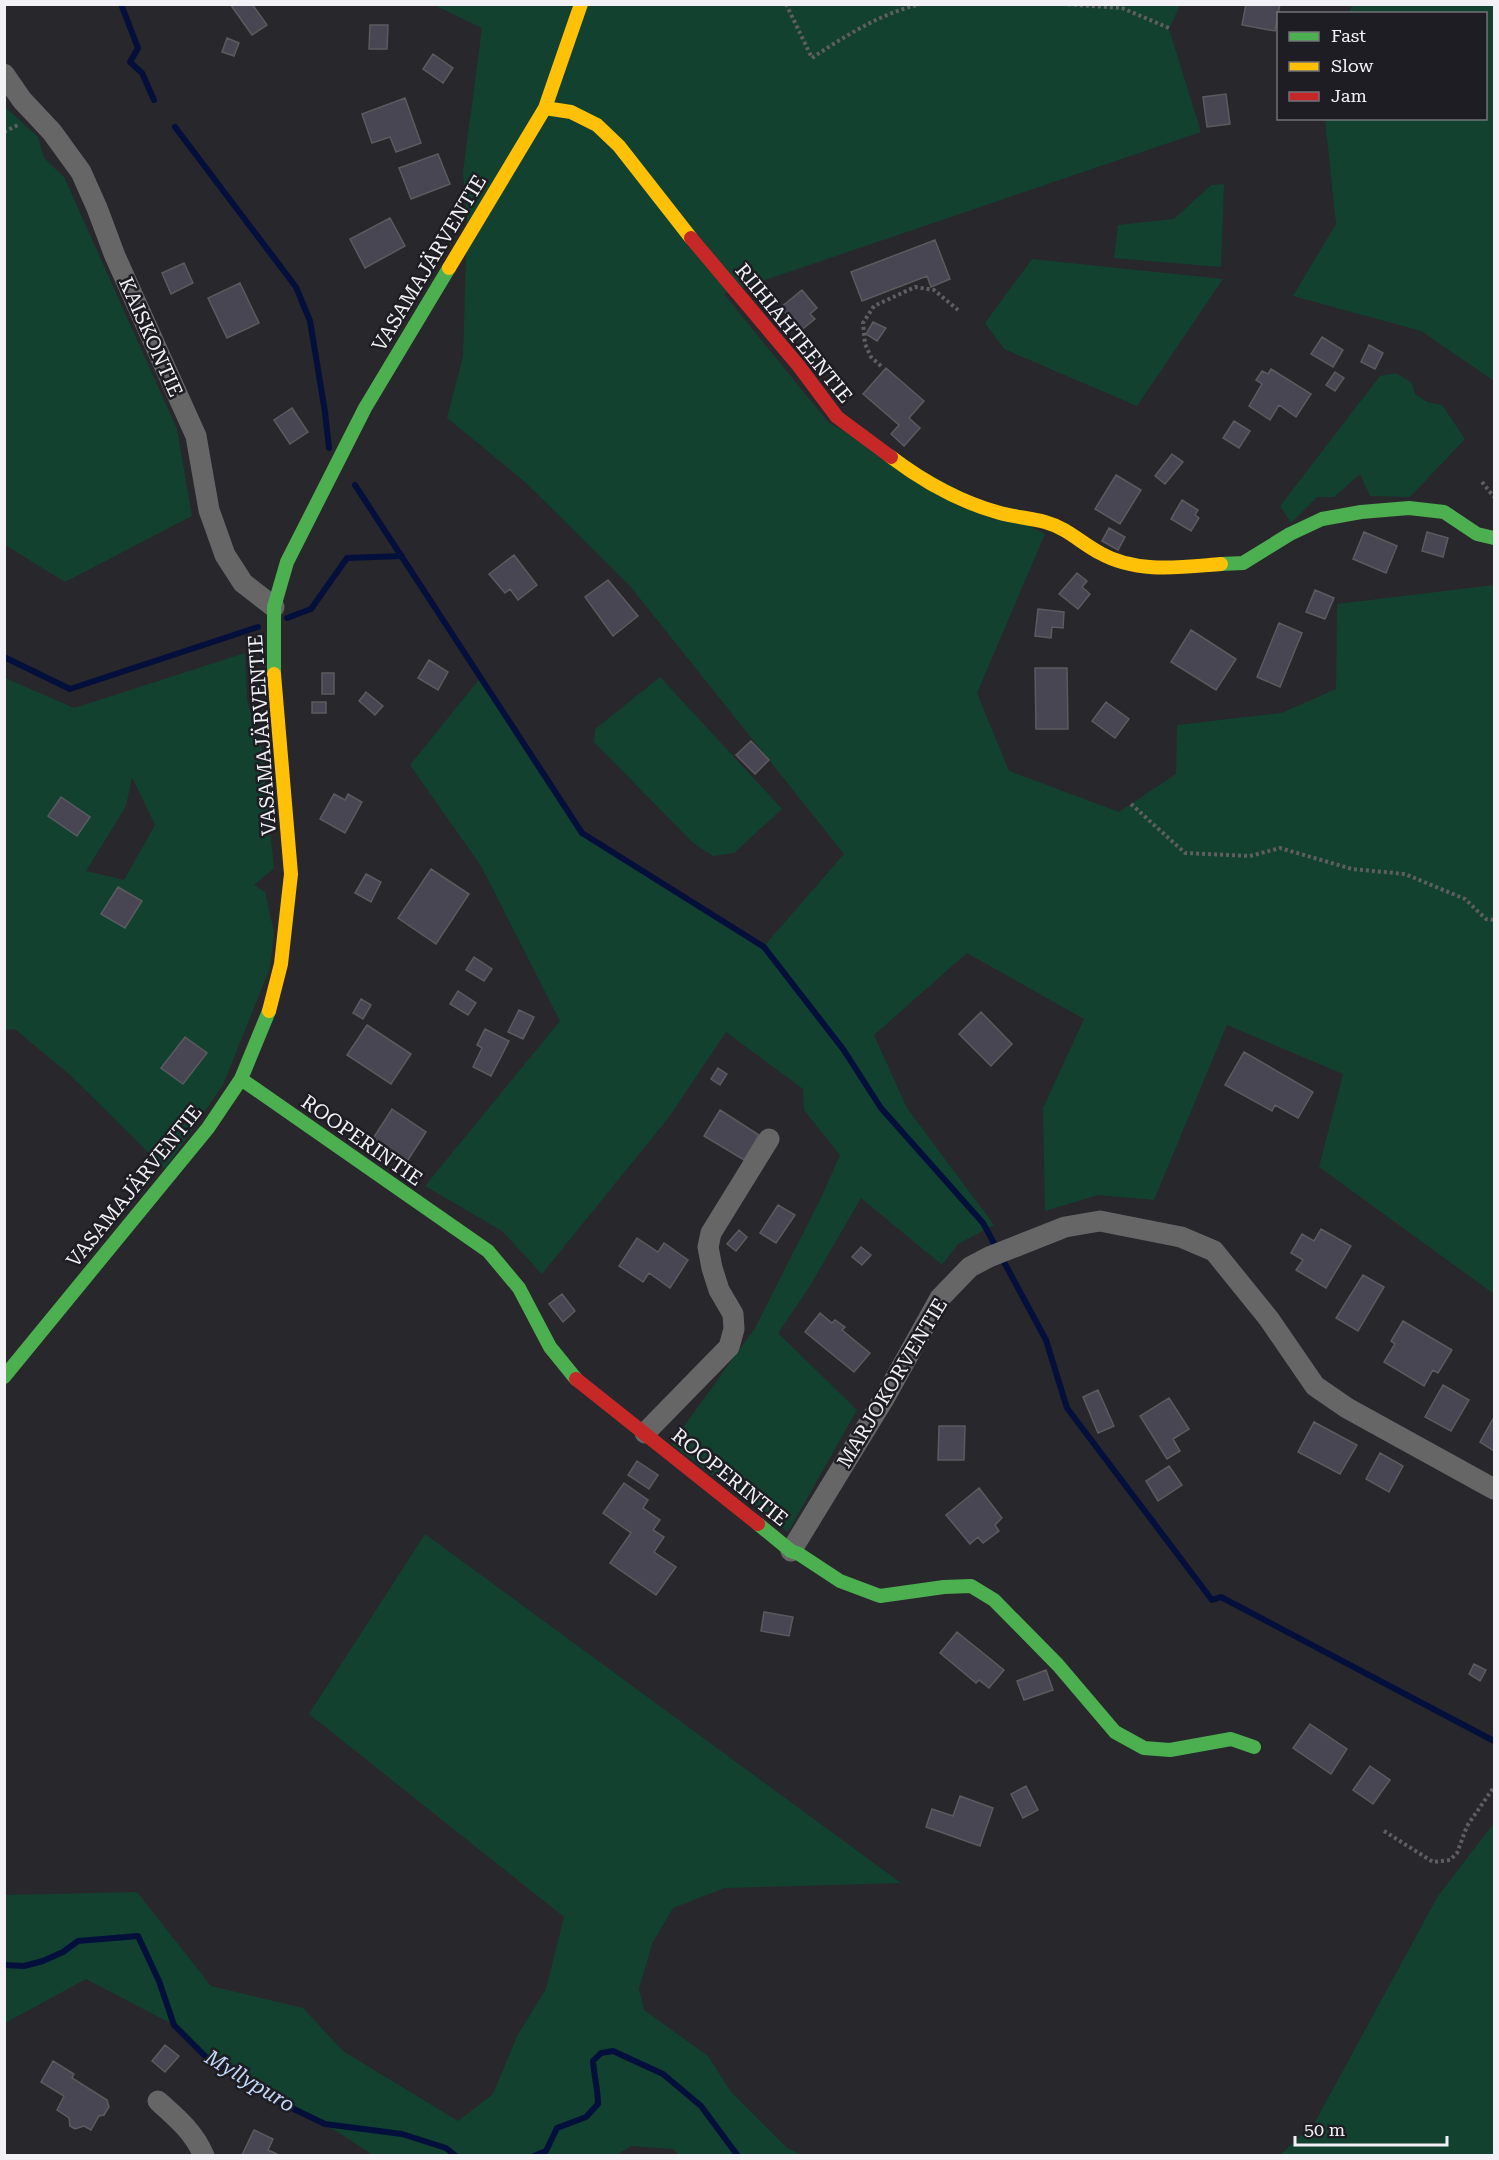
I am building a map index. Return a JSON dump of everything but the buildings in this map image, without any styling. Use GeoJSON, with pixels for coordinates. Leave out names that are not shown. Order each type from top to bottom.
{"type":"FeatureCollection","features":[{"type":"Feature","properties":{"kind":"street","name":"VASAMAJÄRVENTIE"},"geometry":{"type":"LineString","coordinates":[[4,1377],[208,1128],[241,1079],[267,1018],[281,964],[291,874],[275,700],[274,607],[287,562],[365,408],[545,108],[581,4]]}},
{"type":"Feature","properties":{"kind":"street","name":"KAISKONTIE"},"geometry":{"type":"LineString","coordinates":[[4,74],[22,100],[52,132],[81,172],[115,256],[196,436],[209,510],[225,555],[243,583],[274,607]]}},
{"type":"Feature","properties":{"kind":"street","name":"RIIHIAHTEENTIE"},"geometry":{"type":"LineString","coordinates":[[545,108],[571,112],[597,125],[619,146],[698,247],[798,365],[837,417],[920,479],[959,498],[1000,513],[1046,522],[1073,534],[1101,554],[1129,564],[1158,568],[1243,563],[1290,534],[1322,519],[1360,512],[1409,508],[1444,512],[1477,534],[1494,538]]}},
{"type":"Feature","properties":{"kind":"street","name":"ROOPERINTIE"},"geometry":{"type":"LineString","coordinates":[[241,1079],[488,1251],[519,1288],[550,1347],[575,1378],[791,1551],[840,1581],[880,1596],[944,1587],[970,1586],[994,1600],[1050,1657],[1114,1732],[1144,1748],[1170,1750],[1231,1739],[1254,1747]]}},
{"type":"Feature","properties":{"kind":"street"},"geometry":{"type":"LineString","coordinates":[[645,1433],[729,1347],[734,1329],[733,1314],[719,1290],[708,1247],[711,1233],[769,1139]]}},
{"type":"Feature","properties":{"kind":"street","name":"MARJOKORVENTIE"},"geometry":{"type":"LineString","coordinates":[[791,1551],[885,1397],[940,1298],[970,1268],[999,1253],[1065,1227],[1100,1221],[1181,1238],[1214,1251],[1269,1319],[1316,1386],[1347,1408],[1494,1489]]}},
{"type":"Feature","properties":{"kind":"street"},"geometry":{"type":"LineString","coordinates":[[158,2101],[192,2134],[204,2156]]}},
{"type":"Feature","properties":{"kind":"path"},"geometry":{"type":"LineString","coordinates":[[786,4],[812,58],[848,34],[903,8],[921,4]]}},
{"type":"Feature","properties":{"kind":"path"},"geometry":{"type":"LineString","coordinates":[[970,4],[1061,4],[1122,8],[1169,28]]}},
{"type":"Feature","properties":{"kind":"path"},"geometry":{"type":"LineString","coordinates":[[881,366],[871,357],[865,344],[863,323],[874,306],[915,287],[934,290],[958,310]]}},
{"type":"Feature","properties":{"kind":"path"},"geometry":{"type":"LineString","coordinates":[[1482,482],[1494,497]]}},
{"type":"Feature","properties":{"kind":"path"},"geometry":{"type":"LineString","coordinates":[[1131,804],[1185,853],[1250,856],[1280,848],[1352,869],[1405,873],[1465,899],[1486,919],[1494,920]]}},
{"type":"Feature","properties":{"kind":"path"},"geometry":{"type":"LineString","coordinates":[[1384,1831],[1434,1862],[1450,1860],[1457,1853],[1467,1826],[1494,1787]]}},
{"type":"Feature","properties":{"kind":"green space"},"geometry":{"type":"Polygon","coordinates":[[[434,5],[1180,5],[1169,29],[1201,132],[724,294],[829,423],[1045,534],[977,693],[1009,771],[1119,812],[1176,774],[1177,725],[1281,713],[1336,689],[1337,604],[1494,585],[1494,1294],[1319,1167],[1343,1074],[1227,1025],[1154,1200],[1098,1195],[1045,1211],[1043,1108],[1084,1019],[967,953],[874,1035],[907,1108],[994,1225],[958,1244],[942,1265],[861,1198],[810,1286],[778,1333],[857,1410],[788,1532],[671,1444],[755,1328],[821,1198],[840,1155],[804,1110],[803,1089],[726,1032],[669,1117],[542,1274],[502,1231],[425,1186],[560,1021],[481,866],[410,765],[481,677],[582,833],[764,946],[844,854],[630,586],[524,481],[447,418],[463,356],[467,222],[463,172],[482,28],[434,5]]]}},
{"type":"Feature","properties":{"kind":"green space"},"geometry":{"type":"Polygon","coordinates":[[[1352,5],[1494,5],[1494,381],[1421,331],[1293,296],[1336,224],[1325,120],[1487,120],[1487,12],[1349,12],[1352,5]]]}},
{"type":"Feature","properties":{"kind":"green space"},"geometry":{"type":"Polygon","coordinates":[[[4,106],[38,137],[44,158],[64,177],[177,429],[192,516],[65,582],[5,545],[4,106]]]}},
{"type":"Feature","properties":{"kind":"green space"},"geometry":{"type":"Polygon","coordinates":[[[1224,184],[1221,267],[1114,258],[1118,225],[1174,219],[1211,185],[1224,184]]]}},
{"type":"Feature","properties":{"kind":"green space"},"geometry":{"type":"Polygon","coordinates":[[[1032,259],[1223,279],[1137,406],[1004,349],[985,323],[1032,259]]]}},
{"type":"Feature","properties":{"kind":"green space"},"geometry":{"type":"Polygon","coordinates":[[[1396,373],[1412,383],[1415,394],[1427,402],[1442,405],[1465,439],[1410,497],[1370,496],[1360,474],[1334,497],[1317,497],[1291,523],[1280,506],[1380,376],[1396,373]]]}},
{"type":"Feature","properties":{"kind":"green space"},"geometry":{"type":"Polygon","coordinates":[[[245,653],[247,700],[262,749],[274,868],[254,885],[265,892],[274,932],[270,968],[223,1085],[165,1169],[70,1075],[15,1029],[5,1030],[5,678],[74,708],[245,653]],[[132,777],[126,806],[86,871],[124,880],[155,825],[132,777]]]}},
{"type":"Feature","properties":{"kind":"green space"},"geometry":{"type":"Polygon","coordinates":[[[660,677],[782,809],[734,853],[713,856],[692,842],[594,742],[595,729],[660,677]]]}},
{"type":"Feature","properties":{"kind":"green space"},"geometry":{"type":"Polygon","coordinates":[[[425,1534],[901,1883],[725,1888],[673,1908],[652,1944],[639,1989],[644,2010],[708,2056],[731,2092],[787,2148],[802,2155],[679,2155],[673,2149],[631,2146],[615,2156],[373,2155],[325,2124],[273,2099],[210,2061],[174,2025],[86,1979],[5,2023],[5,1895],[137,1892],[211,1986],[303,2008],[343,2051],[458,2121],[493,2094],[517,2036],[546,1989],[564,1917],[309,1714],[425,1534]]]}},
{"type":"Feature","properties":{"kind":"green space"},"geometry":{"type":"Polygon","coordinates":[[[1494,1823],[1494,2155],[1280,2155],[1315,2122],[1438,1896],[1494,1823]]]}},
{"type":"Feature","properties":{"kind":"waterway"},"geometry":{"type":"LineString","coordinates":[[121,4],[138,48],[130,62],[142,73],[154,100]]}},
{"type":"Feature","properties":{"kind":"waterway"},"geometry":{"type":"LineString","coordinates":[[175,127],[296,287],[310,321],[329,448]]}},
{"type":"Feature","properties":{"kind":"waterway"},"geometry":{"type":"LineString","coordinates":[[355,485],[582,833],[764,947],[843,1049],[881,1108],[983,1223],[1046,1340],[1067,1408],[1212,1600],[1221,1597],[1494,1741]]}},
{"type":"Feature","properties":{"kind":"waterway"},"geometry":{"type":"LineString","coordinates":[[287,618],[311,609],[347,558],[402,556]]}},
{"type":"Feature","properties":{"kind":"waterway"},"geometry":{"type":"LineString","coordinates":[[4,657],[70,689],[258,627]]}},
{"type":"Feature","properties":{"kind":"waterway","name":"Myllypuro"},"geometry":{"type":"LineString","coordinates":[[4,1965],[24,1966],[43,1961],[63,1952],[78,1941],[138,1936],[159,1981],[174,2025],[210,2061],[273,2099],[325,2124],[402,2134],[446,2148],[456,2156]]}},
{"type":"Feature","properties":{"kind":"waterway","name":"Myllypuro"},"geometry":{"type":"LineString","coordinates":[[534,2156],[546,2151],[557,2128],[586,2117],[598,2104],[593,2061],[601,2053],[613,2051],[663,2074],[701,2106],[738,2156]]}},
{"type":"Feature","properties":{"kind":"traffic: fast"},"geometry":{"type":"LineString","coordinates":[[274,674],[274,607],[287,562],[365,408],[449,268]]}},
{"type":"Feature","properties":{"kind":"traffic: fast"},"geometry":{"type":"LineString","coordinates":[[1221,564],[1243,563],[1290,534],[1322,519],[1361,512],[1409,508],[1444,512],[1477,534],[1494,538]]}},
{"type":"Feature","properties":{"kind":"traffic: fast"},"geometry":{"type":"LineString","coordinates":[[4,1377],[208,1128],[241,1079],[269,1011]]}},
{"type":"Feature","properties":{"kind":"traffic: fast"},"geometry":{"type":"LineString","coordinates":[[241,1079],[488,1251],[519,1288],[550,1347],[576,1379]]}},
{"type":"Feature","properties":{"kind":"traffic: fast"},"geometry":{"type":"LineString","coordinates":[[758,1524],[791,1551],[840,1581],[880,1596],[944,1587],[971,1586],[994,1600],[1058,1665],[1115,1732],[1144,1748],[1170,1750],[1231,1739],[1254,1747]]}},
{"type":"Feature","properties":{"kind":"traffic: slow"},"geometry":{"type":"LineString","coordinates":[[449,268],[545,108],[581,4]]}},
{"type":"Feature","properties":{"kind":"traffic: slow"},"geometry":{"type":"LineString","coordinates":[[545,108],[571,112],[597,125],[619,146],[691,238]]}},
{"type":"Feature","properties":{"kind":"traffic: slow"},"geometry":{"type":"LineString","coordinates":[[891,457],[929,483],[957,497],[1000,513],[1053,525],[1114,560],[1160,568],[1221,564]]}},
{"type":"Feature","properties":{"kind":"traffic: slow"},"geometry":{"type":"LineString","coordinates":[[269,1011],[281,964],[291,874],[274,674]]}},
{"type":"Feature","properties":{"kind":"traffic: jam"},"geometry":{"type":"LineString","coordinates":[[691,238],[798,365],[837,417],[891,457]]}},
{"type":"Feature","properties":{"kind":"traffic: jam"},"geometry":{"type":"LineString","coordinates":[[576,1379],[758,1524]]}}]}
